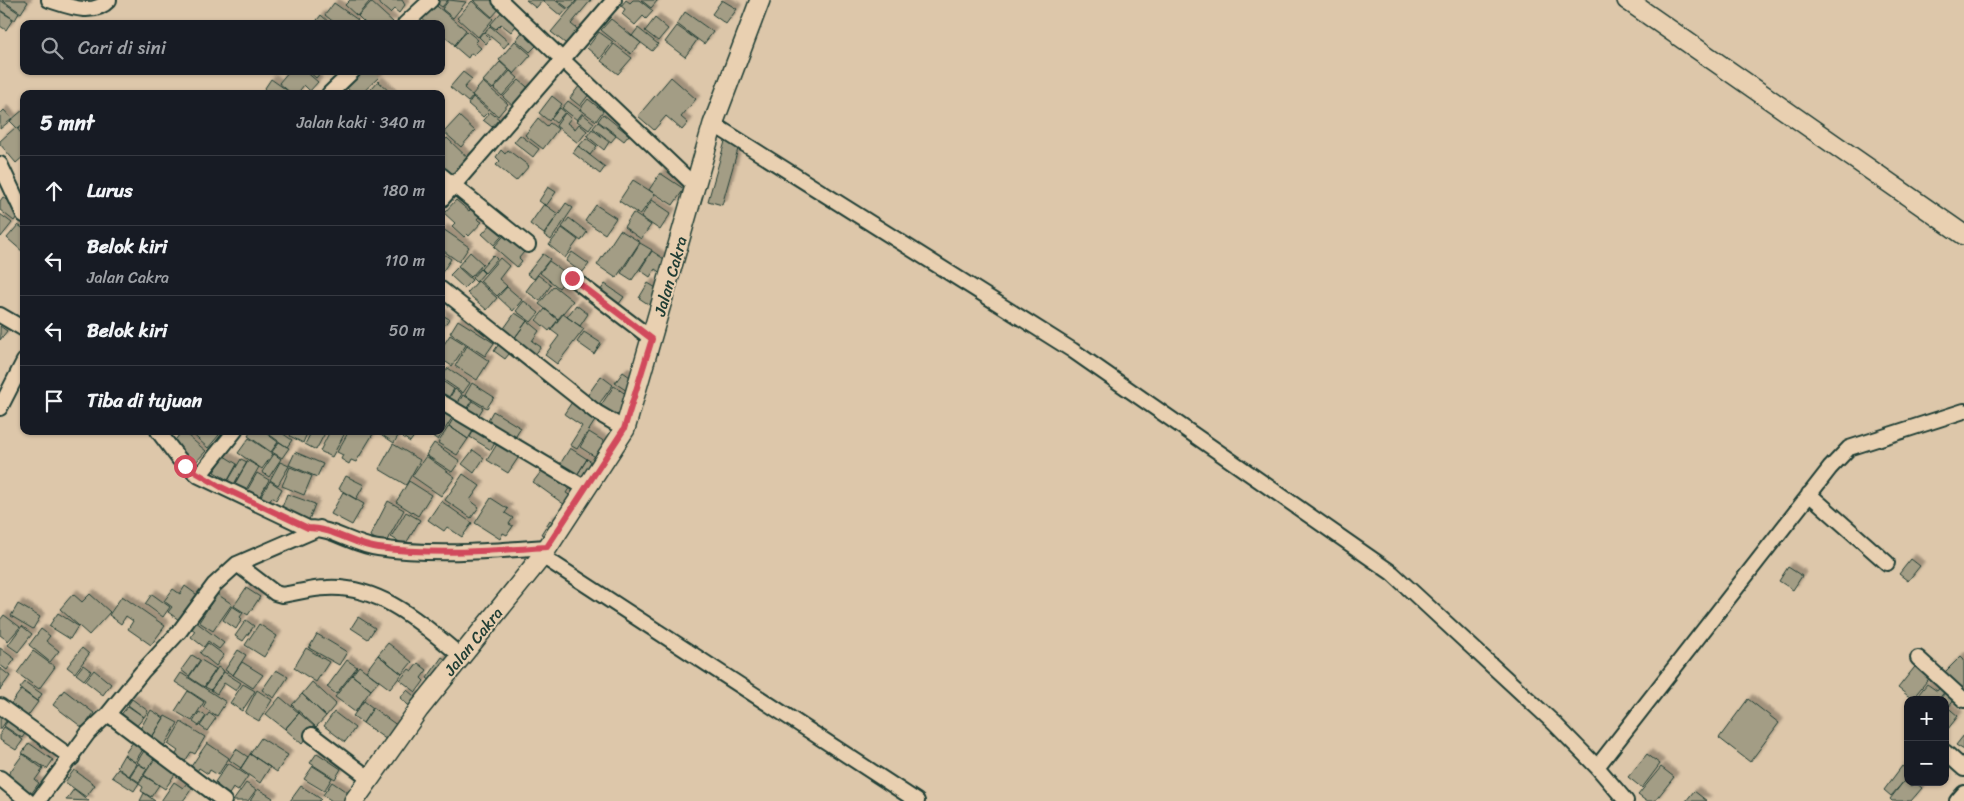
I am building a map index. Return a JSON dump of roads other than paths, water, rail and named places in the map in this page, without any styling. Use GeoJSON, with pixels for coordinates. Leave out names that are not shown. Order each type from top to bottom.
{"type":"FeatureCollection","features":[{"type":"Feature","properties":{"kind":"street"},"geometry":{"type":"LineString","coordinates":[[49,0],[90,10],[100,8],[109,0]]}},
{"type":"Feature","properties":{"kind":"street"},"geometry":{"type":"LineString","coordinates":[[409,20],[430,0]]}},
{"type":"Feature","properties":{"kind":"street"},"geometry":{"type":"LineString","coordinates":[[500,0],[695,186]]}},
{"type":"Feature","properties":{"kind":"street"},"geometry":{"type":"LineString","coordinates":[[445,195],[614,0]]}},
{"type":"Feature","properties":{"kind":"street","name":"Jalan Cakra"},"geometry":{"type":"LineString","coordinates":[[354,801],[419,709],[545,552],[624,429],[652,339],[713,124],[760,0]]}},
{"type":"Feature","properties":{"kind":"street"},"geometry":{"type":"LineString","coordinates":[[1627,0],[1964,235]]}},
{"type":"Feature","properties":{"kind":"street"},"geometry":{"type":"LineString","coordinates":[[333,90],[349,75]]}},
{"type":"Feature","properties":{"kind":"street"},"geometry":{"type":"LineString","coordinates":[[713,124],[1072,350],[1392,573],[1554,723],[1597,767],[1612,796],[1626,801]]}},
{"type":"Feature","properties":{"kind":"street"},"geometry":{"type":"LineString","coordinates":[[0,164],[20,206]]}},
{"type":"Feature","properties":{"kind":"street"},"geometry":{"type":"LineString","coordinates":[[445,179],[528,245]]}},
{"type":"Feature","properties":{"kind":"street"},"geometry":{"type":"LineString","coordinates":[[572,278],[652,339]]}},
{"type":"Feature","properties":{"kind":"street"},"geometry":{"type":"LineString","coordinates":[[445,292],[596,412],[624,429]]}},
{"type":"Feature","properties":{"kind":"street"},"geometry":{"type":"LineString","coordinates":[[0,315],[20,327]]}},
{"type":"Feature","properties":{"kind":"street"},"geometry":{"type":"LineString","coordinates":[[0,408],[20,369]]}},
{"type":"Feature","properties":{"kind":"street"},"geometry":{"type":"LineString","coordinates":[[445,404],[586,489]]}},
{"type":"Feature","properties":{"kind":"street"},"geometry":{"type":"LineString","coordinates":[[1597,767],[1809,494],[1849,448],[1964,411]]}},
{"type":"Feature","properties":{"kind":"street"},"geometry":{"type":"LineString","coordinates":[[161,435],[179,459],[199,476],[308,528],[321,528],[374,548],[423,553],[545,552],[917,801]]}},
{"type":"Feature","properties":{"kind":"street"},"geometry":{"type":"LineString","coordinates":[[199,476],[232,435]]}},
{"type":"Feature","properties":{"kind":"street"},"geometry":{"type":"LineString","coordinates":[[1809,494],[1887,563]]}},
{"type":"Feature","properties":{"kind":"street"},"geometry":{"type":"LineString","coordinates":[[38,801],[72,758],[88,734],[108,714],[142,672],[179,632],[214,585],[237,564],[321,528]]}},
{"type":"Feature","properties":{"kind":"street"},"geometry":{"type":"LineString","coordinates":[[237,564],[275,593],[282,595],[334,588],[359,592],[385,601],[408,613],[461,656]]}},
{"type":"Feature","properties":{"kind":"street"},"geometry":{"type":"LineString","coordinates":[[1918,658],[1964,700]]}},
{"type":"Feature","properties":{"kind":"street"},"geometry":{"type":"LineString","coordinates":[[0,706],[72,758]]}},
{"type":"Feature","properties":{"kind":"street"},"geometry":{"type":"LineString","coordinates":[[108,714],[224,801]]}},
{"type":"Feature","properties":{"kind":"street"},"geometry":{"type":"LineString","coordinates":[[312,735],[369,778]]}},
{"type":"Feature","properties":{"kind":"street"},"geometry":{"type":"LineString","coordinates":[[1949,756],[1964,769]]}},
{"type":"Feature","properties":{"kind":"street"},"geometry":{"type":"LineString","coordinates":[[0,778],[28,801]]}},
{"type":"Feature","properties":{"kind":"street"},"geometry":{"type":"LineString","coordinates":[[1957,801],[1964,793]]}}]}
